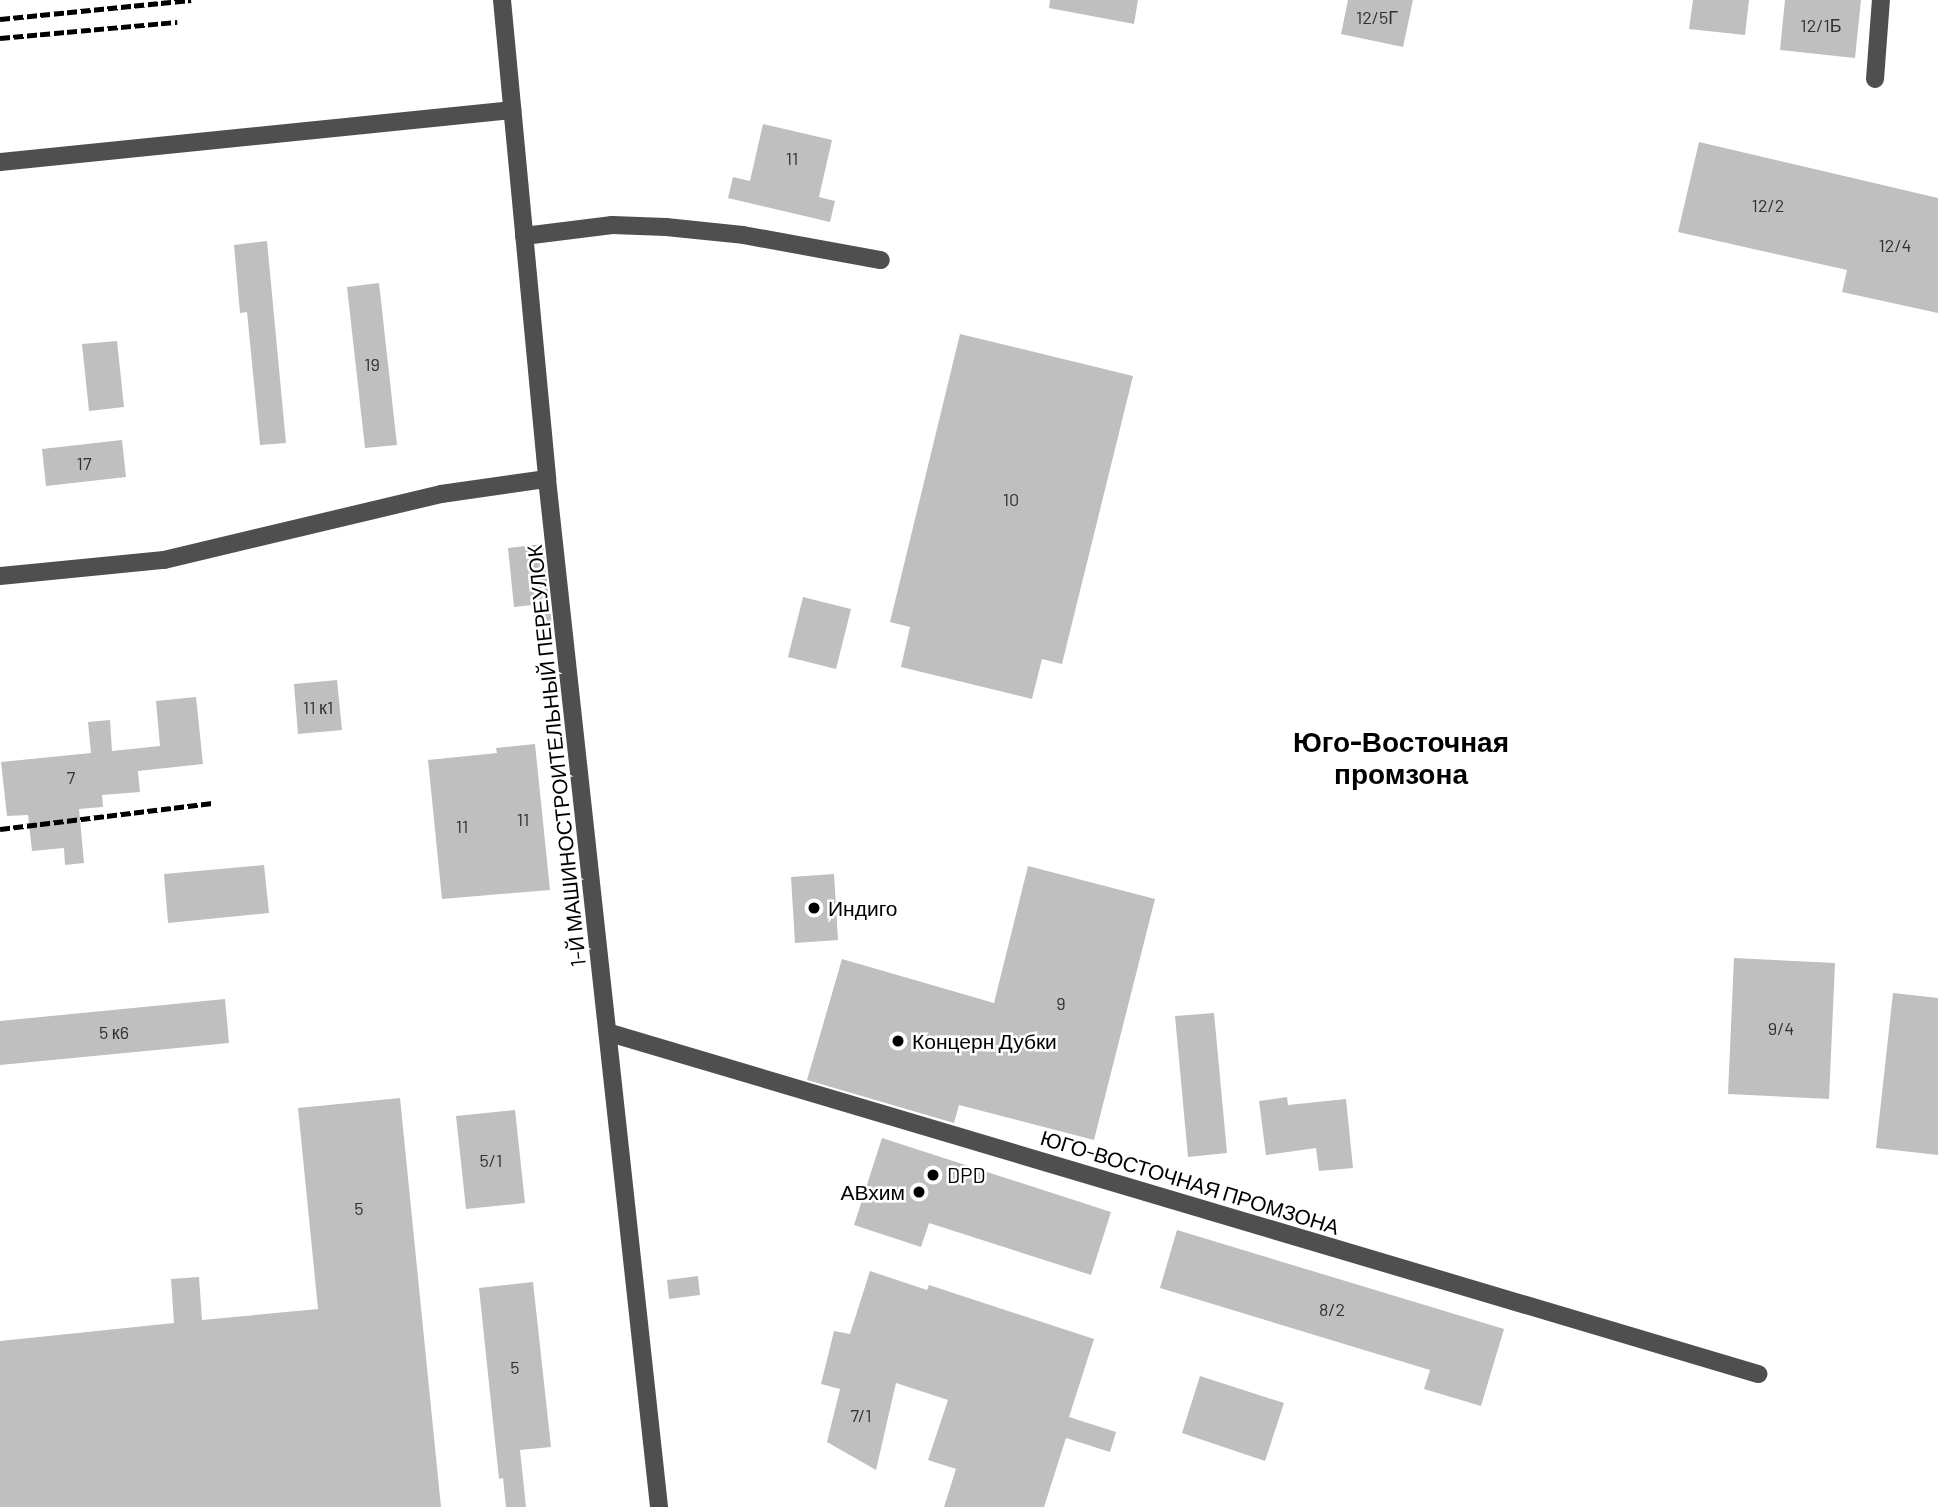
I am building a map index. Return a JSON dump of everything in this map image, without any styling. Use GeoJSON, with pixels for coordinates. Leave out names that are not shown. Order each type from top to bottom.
{"type":"FeatureCollection","features":[{"type":"Feature","properties":{"kind":"street","name":"1-Й МАШИНОСТРОИТЕЛЬНЫЙ ПЕРЕУЛОК"},"geometry":{"type":"LineString","coordinates":[[502,0],[547,479],[610,1034],[659,1507]]}},
{"type":"Feature","properties":{"kind":"street"},"geometry":{"type":"LineString","coordinates":[[1875,79],[1881,0]]}},
{"type":"Feature","properties":{"kind":"street"},"geometry":{"type":"LineString","coordinates":[[0,162],[512,110]]}},
{"type":"Feature","properties":{"kind":"street"},"geometry":{"type":"LineString","coordinates":[[524,236],[612,225],[666,227],[743,235],[881,260]]}},
{"type":"Feature","properties":{"kind":"street"},"geometry":{"type":"LineString","coordinates":[[0,576],[163,560],[441,494],[547,479]]}},
{"type":"Feature","properties":{"kind":"street","name":"ЮГО-ВОСТОЧНАЯ ПРОМЗОНА"},"geometry":{"type":"LineString","coordinates":[[610,1034],[1758,1374]]}},
{"type":"Feature","properties":{"kind":"building"},"geometry":{"type":"Polygon","coordinates":[[[1050,0],[1138,0],[1134,24],[1049,8],[1050,0]]]}},
{"type":"Feature","properties":{"kind":"building"},"geometry":{"type":"Polygon","coordinates":[[[1348,0],[1413,0],[1403,47],[1341,34],[1348,0]]]}},
{"type":"Feature","properties":{"kind":"building"},"geometry":{"type":"Polygon","coordinates":[[[1693,0],[1749,0],[1745,35],[1689,29],[1693,0]]]}},
{"type":"Feature","properties":{"kind":"building"},"geometry":{"type":"Polygon","coordinates":[[[1785,0],[1861,0],[1855,58],[1780,50],[1785,0]]]}},
{"type":"Feature","properties":{"kind":"building"},"geometry":{"type":"Polygon","coordinates":[[[763,124],[832,140],[819,197],[835,201],[830,222],[728,198],[733,177],[750,181],[763,124]]]}},
{"type":"Feature","properties":{"kind":"building"},"geometry":{"type":"Polygon","coordinates":[[[1699,142],[1938,198],[1938,313],[1842,292],[1847,270],[1678,232],[1699,142]]]}},
{"type":"Feature","properties":{"kind":"building"},"geometry":{"type":"Polygon","coordinates":[[[267,241],[286,443],[260,445],[247,312],[240,313],[234,245],[267,241]]]}},
{"type":"Feature","properties":{"kind":"building"},"geometry":{"type":"Polygon","coordinates":[[[379,283],[397,445],[365,448],[347,287],[379,283]]]}},
{"type":"Feature","properties":{"kind":"building"},"geometry":{"type":"Polygon","coordinates":[[[960,334],[1133,376],[1062,664],[1042,659],[1032,699],[901,667],[910,627],[890,622],[960,334]]]}},
{"type":"Feature","properties":{"kind":"building"},"geometry":{"type":"Polygon","coordinates":[[[117,341],[124,407],[89,411],[82,344],[117,341]]]}},
{"type":"Feature","properties":{"kind":"building"},"geometry":{"type":"Polygon","coordinates":[[[122,440],[126,477],[46,486],[42,449],[122,440]]]}},
{"type":"Feature","properties":{"kind":"building"},"geometry":{"type":"Polygon","coordinates":[[[543,544],[552,625],[534,627],[532,605],[514,607],[508,548],[543,544]]]}},
{"type":"Feature","properties":{"kind":"building"},"geometry":{"type":"Polygon","coordinates":[[[803,597],[851,609],[836,669],[788,657],[803,597]]]}},
{"type":"Feature","properties":{"kind":"building"},"geometry":{"type":"Polygon","coordinates":[[[337,680],[342,730],[298,734],[294,684],[337,680]]]}},
{"type":"Feature","properties":{"kind":"building"},"geometry":{"type":"Polygon","coordinates":[[[196,697],[203,764],[138,771],[140,792],[102,795],[103,807],[79,809],[84,863],[65,865],[64,848],[32,851],[28,815],[7,816],[1,762],[91,753],[88,722],[110,720],[112,751],[160,746],[156,701],[196,697]]]}},
{"type":"Feature","properties":{"kind":"building"},"geometry":{"type":"Polygon","coordinates":[[[535,744],[550,890],[442,899],[428,760],[497,753],[496,748],[535,744]]]}},
{"type":"Feature","properties":{"kind":"building"},"geometry":{"type":"Polygon","coordinates":[[[264,865],[269,913],[168,923],[164,874],[264,865]]]}},
{"type":"Feature","properties":{"kind":"building"},"geometry":{"type":"Polygon","coordinates":[[[1028,866],[1155,899],[1094,1140],[959,1105],[954,1123],[807,1080],[842,959],[994,1003],[1028,866]]]}},
{"type":"Feature","properties":{"kind":"building","name":"Индиго"},"geometry":{"type":"Polygon","coordinates":[[[834,874],[838,940],[795,943],[791,877],[834,874]]]}},
{"type":"Feature","properties":{"kind":"building"},"geometry":{"type":"Polygon","coordinates":[[[1734,958],[1835,963],[1829,1099],[1728,1094],[1734,958]]]}},
{"type":"Feature","properties":{"kind":"building"},"geometry":{"type":"Polygon","coordinates":[[[1893,993],[1938,998],[1938,1155],[1876,1148],[1893,993]]]}},
{"type":"Feature","properties":{"kind":"building"},"geometry":{"type":"Polygon","coordinates":[[[225,999],[229,1043],[0,1065],[0,1021],[225,999]]]}},
{"type":"Feature","properties":{"kind":"building"},"geometry":{"type":"Polygon","coordinates":[[[1214,1013],[1227,1153],[1188,1157],[1175,1016],[1214,1013]]]}},
{"type":"Feature","properties":{"kind":"building"},"geometry":{"type":"Polygon","coordinates":[[[1287,1097],[1288,1105],[1346,1099],[1353,1168],[1319,1171],[1316,1148],[1266,1155],[1259,1101],[1287,1097]]]}},
{"type":"Feature","properties":{"kind":"building"},"geometry":{"type":"Polygon","coordinates":[[[400,1098],[441,1507],[0,1507],[0,1341],[174,1323],[171,1279],[199,1277],[202,1320],[318,1309],[298,1108],[400,1098]]]}},
{"type":"Feature","properties":{"kind":"building"},"geometry":{"type":"Polygon","coordinates":[[[515,1110],[525,1203],[466,1209],[456,1116],[515,1110]]]}},
{"type":"Feature","properties":{"kind":"building","name":"DPD"},"geometry":{"type":"Polygon","coordinates":[[[882,1138],[1111,1212],[1091,1275],[929,1223],[921,1247],[854,1225],[882,1138]]]}},
{"type":"Feature","properties":{"kind":"building"},"geometry":{"type":"Polygon","coordinates":[[[1177,1230],[1504,1329],[1481,1406],[1424,1389],[1430,1370],[1160,1288],[1177,1230]]]}},
{"type":"Feature","properties":{"kind":"building"},"geometry":{"type":"Polygon","coordinates":[[[870,1271],[927,1290],[929,1285],[1094,1339],[1069,1417],[1116,1432],[1110,1452],[1066,1438],[1044,1507],[944,1507],[956,1469],[928,1460],[948,1400],[896,1383],[876,1470],[827,1442],[840,1389],[821,1384],[834,1331],[850,1334],[870,1271]]]}},
{"type":"Feature","properties":{"kind":"building"},"geometry":{"type":"Polygon","coordinates":[[[698,1276],[700,1295],[669,1299],[667,1280],[698,1276]]]}},
{"type":"Feature","properties":{"kind":"building"},"geometry":{"type":"Polygon","coordinates":[[[533,1282],[551,1447],[520,1450],[526,1507],[506,1507],[503,1478],[499,1479],[479,1288],[533,1282]]]}},
{"type":"Feature","properties":{"kind":"building"},"geometry":{"type":"Polygon","coordinates":[[[1200,1376],[1284,1403],[1265,1461],[1182,1433],[1200,1376]]]}},
{"type":"Feature","properties":{"kind":"railway"},"geometry":{"type":"LineString","coordinates":[[0,19],[191,0]]}},
{"type":"Feature","properties":{"kind":"railway"},"geometry":{"type":"LineString","coordinates":[[0,38],[177,22]]}},
{"type":"Feature","properties":{"kind":"railway"},"geometry":{"type":"LineString","coordinates":[[0,829],[212,803]]}},
{"type":"Feature","properties":{"kind":"place","name":"Индиго"},"geometry":{"type":"Point","coordinates":[814,908]}},
{"type":"Feature","properties":{"kind":"place","name":"Концерн Дубки"},"geometry":{"type":"Point","coordinates":[898,1041]}},
{"type":"Feature","properties":{"kind":"place","name":"DPD"},"geometry":{"type":"Point","coordinates":[933,1175]}},
{"type":"Feature","properties":{"kind":"place","name":"АВхим"},"geometry":{"type":"Point","coordinates":[919,1192]}},
{"type":"Feature","properties":{"kind":"district","name":"Юго-Восточная промзона"},"geometry":{"type":"Point","coordinates":[1401,757]}}]}
